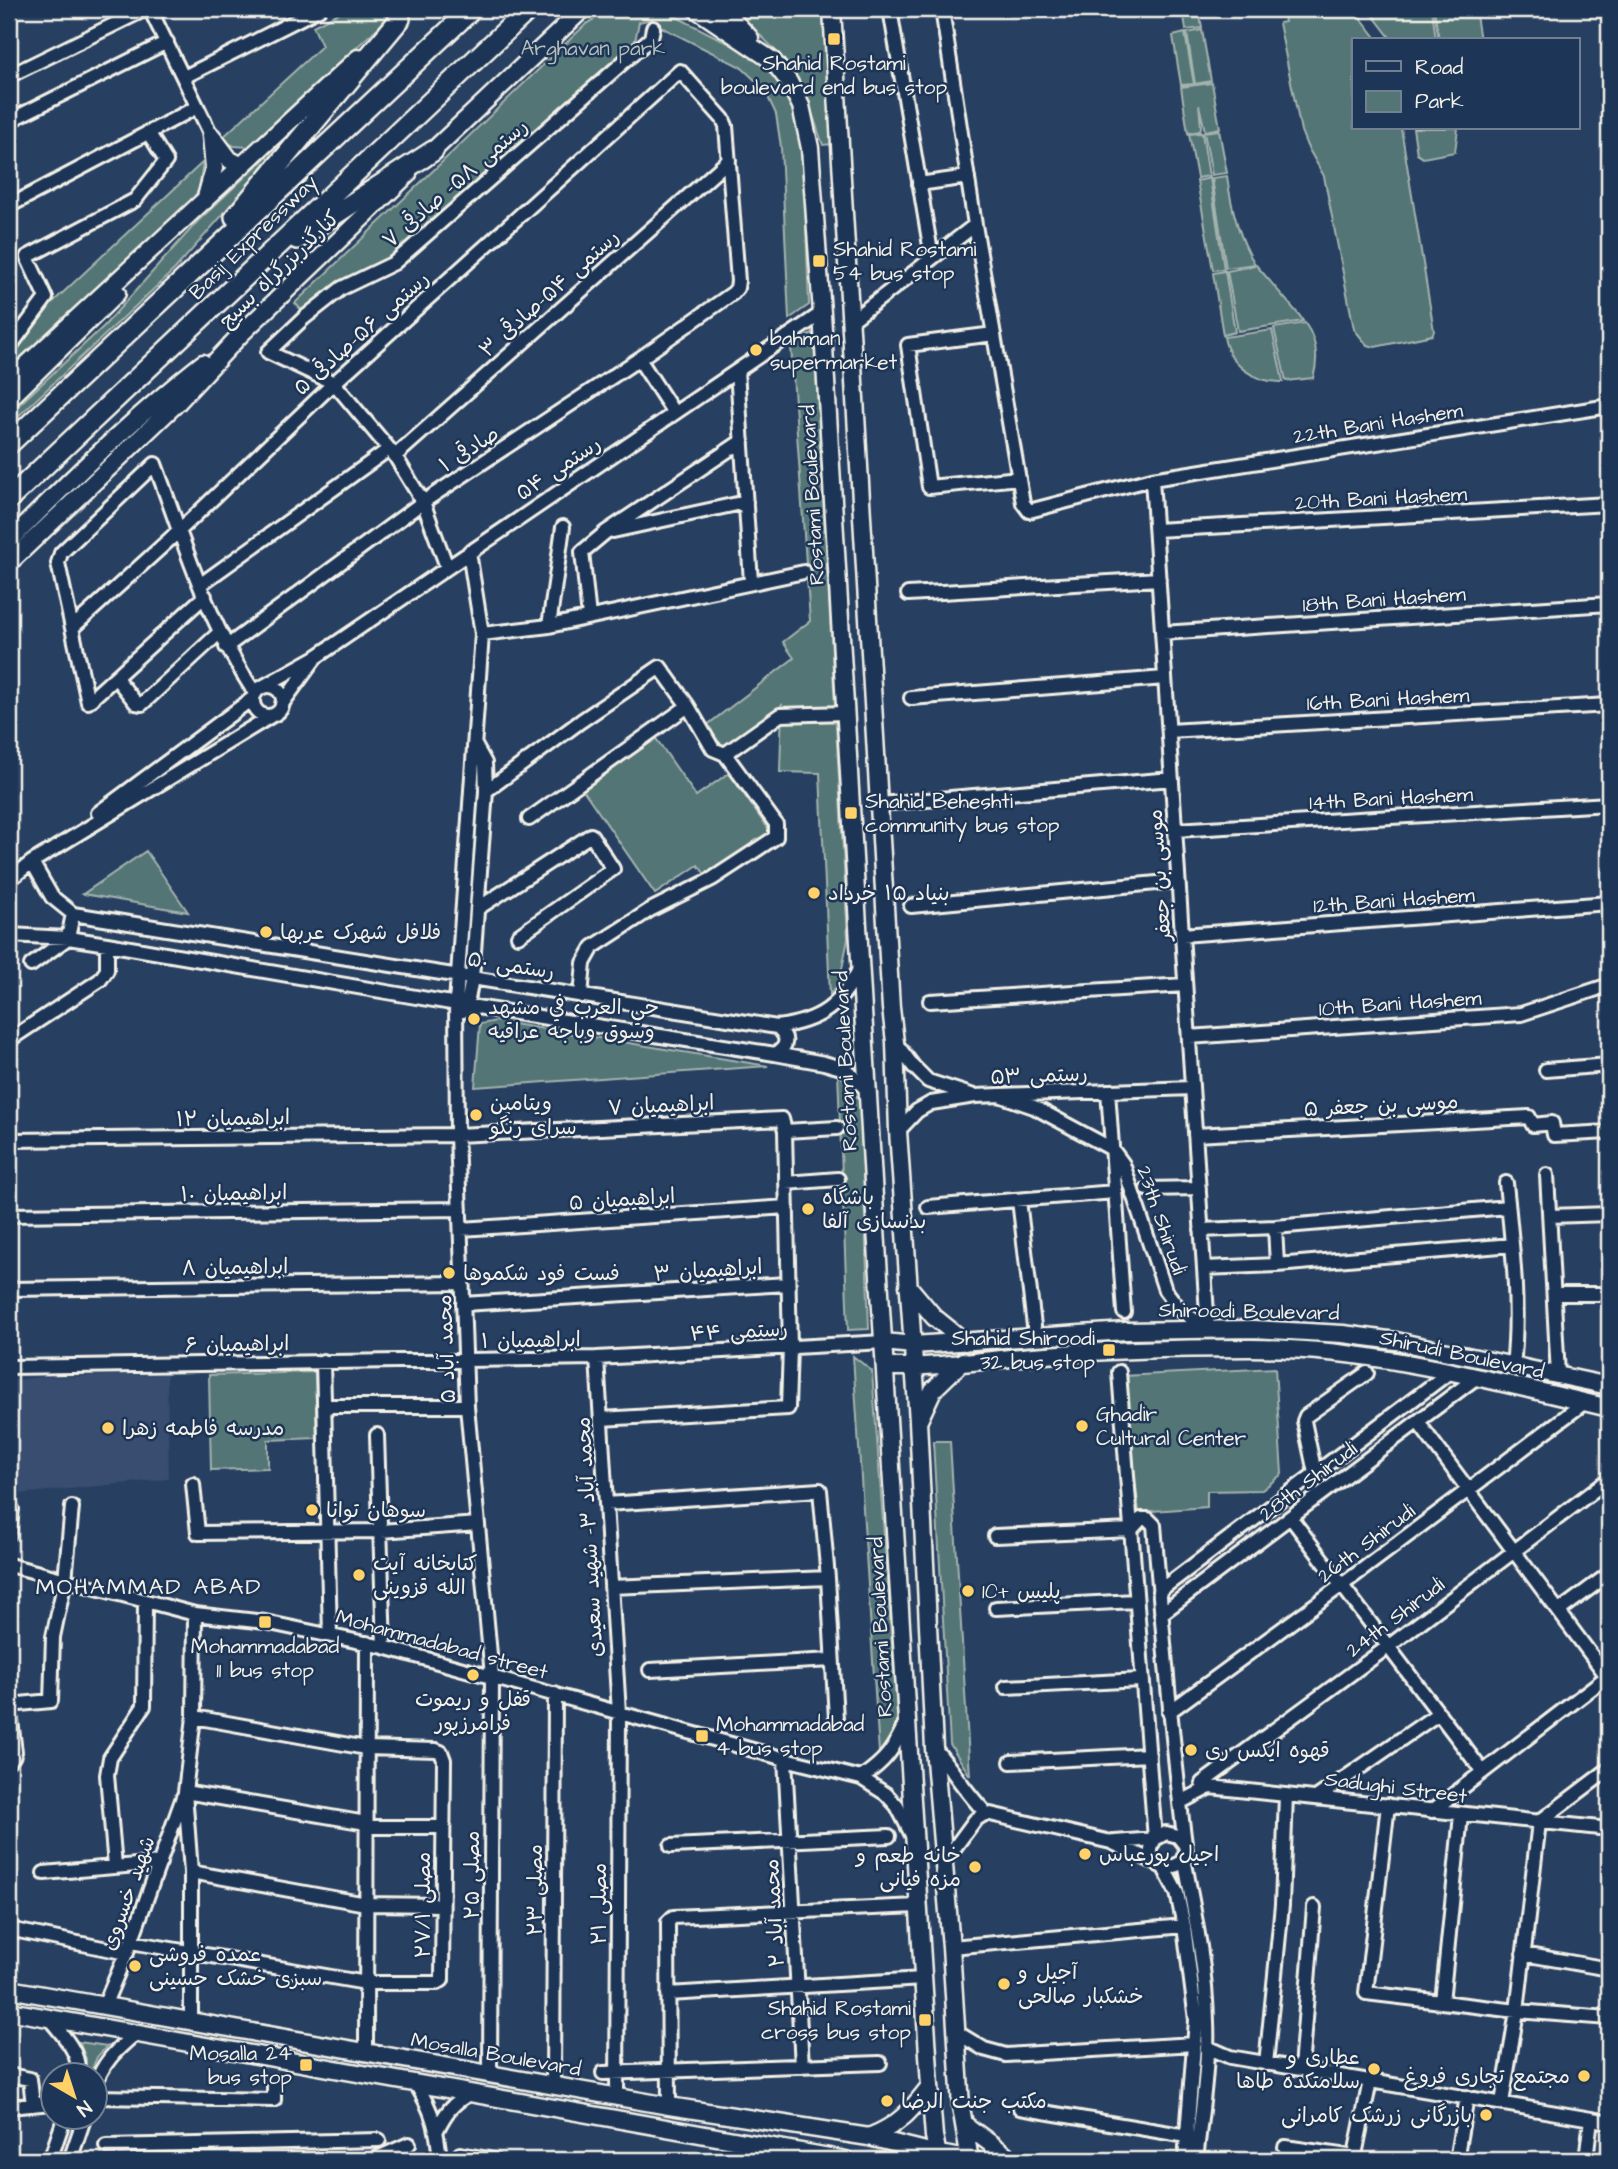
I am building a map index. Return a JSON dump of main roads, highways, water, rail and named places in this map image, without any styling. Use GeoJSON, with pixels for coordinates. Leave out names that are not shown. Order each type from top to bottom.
{"type":"FeatureCollection","features":[{"type":"Feature","properties":{"kind":"highway","name":"Basij Expressway"},"geometry":{"type":"LineString","coordinates":[[9,444],[472,9]]}},
{"type":"Feature","properties":{"kind":"highway","name":"Basij Expressway"},"geometry":{"type":"LineString","coordinates":[[9,499],[529,9]]}},
{"type":"Feature","properties":{"kind":"highway"},"geometry":{"type":"LineString","coordinates":[[171,293],[406,14]]}},
{"type":"Feature","properties":{"kind":"highway"},"geometry":{"type":"LineString","coordinates":[[258,265],[433,150]]}},
{"type":"Feature","properties":{"kind":"main road","name":"کنارگذربزرگراه بسیج"},"geometry":{"type":"LineString","coordinates":[[9,564],[177,403],[240,335],[583,9]]}},
{"type":"Feature","properties":{"kind":"main road","name":"Rostami Boulevard"},"geometry":{"type":"LineString","coordinates":[[696,9],[773,61],[789,82],[801,106],[810,148],[918,1906],[931,2105],[938,2157]]}},
{"type":"Feature","properties":{"kind":"main road"},"geometry":{"type":"LineString","coordinates":[[718,9],[733,20],[773,61]]}},
{"type":"Feature","properties":{"kind":"main road"},"geometry":{"type":"LineString","coordinates":[[832,9],[895,1042],[898,1131],[918,1421],[934,1748],[961,2107],[972,2160]]}},
{"type":"Feature","properties":{"kind":"main road"},"geometry":{"type":"LineString","coordinates":[[9,381],[406,14]]}},
{"type":"Feature","properties":{"kind":"main road"},"geometry":{"type":"LineString","coordinates":[[9,399],[91,321],[207,199],[214,168],[211,135],[230,160],[242,166]]}},
{"type":"Feature","properties":{"kind":"main road"},"geometry":{"type":"LineString","coordinates":[[9,541],[51,498],[161,396],[240,335]]}},
{"type":"Feature","properties":{"kind":"main road"},"geometry":{"type":"LineString","coordinates":[[908,1286],[934,1317],[965,1342]]}},
{"type":"Feature","properties":{"kind":"main road"},"geometry":{"type":"LineString","coordinates":[[880,1301],[896,1307],[909,1303]]}},
{"type":"Feature","properties":{"kind":"main road","name":"Shiroodi Boulevard"},"geometry":{"type":"LineString","coordinates":[[884,1342],[913,1345],[1126,1331],[1208,1329],[1343,1334],[1409,1344],[1609,1386]]}},
{"type":"Feature","properties":{"kind":"main road","name":"Shirudi Boulevard"},"geometry":{"type":"LineString","coordinates":[[885,1367],[914,1367],[1109,1350],[1252,1348],[1341,1353],[1451,1371],[1609,1408]]}},
{"type":"Feature","properties":{"kind":"main road"},"geometry":{"type":"LineString","coordinates":[[918,1421],[933,1390],[963,1361]]}},
{"type":"Feature","properties":{"kind":"main road"},"geometry":{"type":"LineString","coordinates":[[895,1528],[902,1522],[911,1521],[919,1524],[924,1532]]}},
{"type":"Feature","properties":{"kind":"main road","name":"Mosalla Boulevard"},"geometry":{"type":"LineString","coordinates":[[9,1989],[669,2106],[869,2137],[938,2157],[972,2160]]}},
{"type":"Feature","properties":{"kind":"main road","name":"Mosalla Boulevard"},"geometry":{"type":"LineString","coordinates":[[9,2011],[794,2155],[846,2160]]}},
{"type":"Feature","properties":{"kind":"main road"},"geometry":{"type":"LineString","coordinates":[[869,2137],[902,2120],[930,2086]]}},
{"type":"Feature","properties":{"kind":"main road"},"geometry":{"type":"LineString","coordinates":[[931,2105],[949,2112],[961,2107]]}},
{"type":"Feature","properties":{"kind":"main road"},"geometry":{"type":"LineString","coordinates":[[964,2124],[1013,2160]]}},
{"type":"Feature","properties":{"kind":"place","name":"Shahid Rostami boulevard end bus stop"},"geometry":{"type":"Point","coordinates":[834,39]}},
{"type":"Feature","properties":{"kind":"place","name":"Shahid Rostami 54 bus stop"},"geometry":{"type":"Point","coordinates":[819,261]}},
{"type":"Feature","properties":{"kind":"place","name":"bahman supermarket"},"geometry":{"type":"Point","coordinates":[756,350]}},
{"type":"Feature","properties":{"kind":"place","name":"Shahid Beheshti community bus stop"},"geometry":{"type":"Point","coordinates":[851,813]}},
{"type":"Feature","properties":{"kind":"place","name":"بنیاد ۱۵ خرداد"},"geometry":{"type":"Point","coordinates":[814,893]}},
{"type":"Feature","properties":{"kind":"place","name":"فلافل شهرک عربها"},"geometry":{"type":"Point","coordinates":[266,932]}},
{"type":"Feature","properties":{"kind":"place","name":"حي العرب في مشهد وسوق وباجه عراقيه"},"geometry":{"type":"Point","coordinates":[474,1019]}},
{"type":"Feature","properties":{"kind":"place","name":"ویتامین سرای رنگو"},"geometry":{"type":"Point","coordinates":[476,1115]}},
{"type":"Feature","properties":{"kind":"place","name":"باشگاه بدنسازی آلفا"},"geometry":{"type":"Point","coordinates":[808,1209]}},
{"type":"Feature","properties":{"kind":"place","name":"فست فود شکموها"},"geometry":{"type":"Point","coordinates":[449,1273]}},
{"type":"Feature","properties":{"kind":"place","name":"Shahid Shiroodi 32 bus stop"},"geometry":{"type":"Point","coordinates":[1109,1350]}},
{"type":"Feature","properties":{"kind":"place","name":"Ghadir Cultural Center"},"geometry":{"type":"Point","coordinates":[1082,1426]}},
{"type":"Feature","properties":{"kind":"place","name":"مدرسه فاطمه زهرا"},"geometry":{"type":"Point","coordinates":[108,1428]}},
{"type":"Feature","properties":{"kind":"place","name":"سوهان توانا"},"geometry":{"type":"Point","coordinates":[312,1510]}},
{"type":"Feature","properties":{"kind":"place","name":"کتابخانه آیت الله قزوینی"},"geometry":{"type":"Point","coordinates":[359,1575]}},
{"type":"Feature","properties":{"kind":"place","name":"پلیس +10"},"geometry":{"type":"Point","coordinates":[968,1591]}},
{"type":"Feature","properties":{"kind":"place","name":"Mohammadabad 11 bus stop"},"geometry":{"type":"Point","coordinates":[265,1622]}},
{"type":"Feature","properties":{"kind":"place","name":"قفل و ریموت فرامرزپور"},"geometry":{"type":"Point","coordinates":[473,1675]}},
{"type":"Feature","properties":{"kind":"place","name":"Mohammadabad 4 bus stop"},"geometry":{"type":"Point","coordinates":[702,1736]}},
{"type":"Feature","properties":{"kind":"place","name":"قهوه ایکس ری"},"geometry":{"type":"Point","coordinates":[1191,1750]}},
{"type":"Feature","properties":{"kind":"place","name":"اجیل پورعباس"},"geometry":{"type":"Point","coordinates":[1085,1854]}},
{"type":"Feature","properties":{"kind":"place","name":"خانه طعم و مزه فیانی"},"geometry":{"type":"Point","coordinates":[975,1867]}},
{"type":"Feature","properties":{"kind":"place","name":"عمده فروشی سبزی خشک حسینی"},"geometry":{"type":"Point","coordinates":[135,1966]}},
{"type":"Feature","properties":{"kind":"place","name":"آجیل و خشکبار صالحی"},"geometry":{"type":"Point","coordinates":[1004,1984]}},
{"type":"Feature","properties":{"kind":"place","name":"Shahid Rostami cross bus stop"},"geometry":{"type":"Point","coordinates":[925,2020]}},
{"type":"Feature","properties":{"kind":"place","name":"Mosalla 24 bus stop"},"geometry":{"type":"Point","coordinates":[306,2065]}},
{"type":"Feature","properties":{"kind":"place","name":"عطاری و سلامتکده طاها"},"geometry":{"type":"Point","coordinates":[1374,2069]}},
{"type":"Feature","properties":{"kind":"place","name":"مجتمع تجاری فروغ"},"geometry":{"type":"Point","coordinates":[1584,2076]}},
{"type":"Feature","properties":{"kind":"place","name":"مكتب جنت الرضا"},"geometry":{"type":"Point","coordinates":[887,2101]}},
{"type":"Feature","properties":{"kind":"place","name":"بازرگانی زرشک کامرانی"},"geometry":{"type":"Point","coordinates":[1486,2115]}},
{"type":"Feature","properties":{"kind":"district","name":"MOHAMMAD ABAD"},"geometry":{"type":"Point","coordinates":[149,1586]}},
{"type":"Feature","properties":{"kind":"park label","name":"Arghavan park"},"geometry":{"type":"Point","coordinates":[593,48]}}]}
